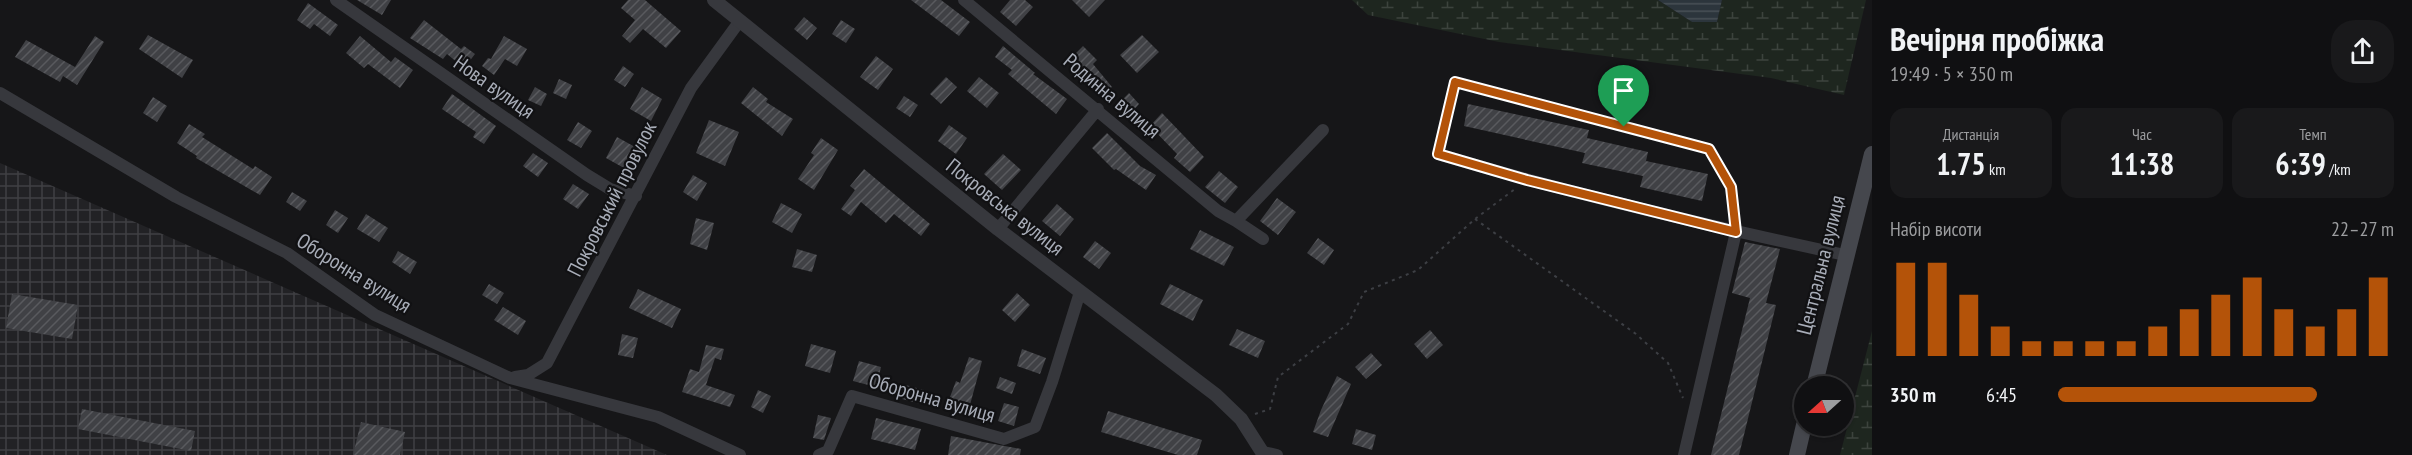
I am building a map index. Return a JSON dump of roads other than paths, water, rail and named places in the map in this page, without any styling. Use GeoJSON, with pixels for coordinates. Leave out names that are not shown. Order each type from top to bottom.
{"type":"FeatureCollection","features":[{"type":"Feature","properties":{"kind":"main road","name":"Центральна вулиця"},"geometry":{"type":"LineString","coordinates":[[1817,376],[1872,154]]}},
{"type":"Feature","properties":{"kind":"main road"},"geometry":{"type":"LineString","coordinates":[[1797,455],[1801,436]]}},
{"type":"Feature","properties":{"kind":"street","name":"Нова вулиця"},"geometry":{"type":"LineString","coordinates":[[336,0],[587,175],[610,189],[636,196]]}},
{"type":"Feature","properties":{"kind":"street","name":"Родинна вулиця"},"geometry":{"type":"LineString","coordinates":[[964,0],[1218,211],[1263,239]]}},
{"type":"Feature","properties":{"kind":"street","name":"Покровська вулиця"},"geometry":{"type":"LineString","coordinates":[[718,1],[740,22],[998,229],[1216,395],[1241,419],[1263,453]]}},
{"type":"Feature","properties":{"kind":"street","name":"Покровський провулок"},"geometry":{"type":"LineString","coordinates":[[510,378],[528,375],[547,363],[691,88],[740,22]]}},
{"type":"Feature","properties":{"kind":"street","name":"Оборонна вулиця"},"geometry":{"type":"LineString","coordinates":[[0,93],[176,197],[287,253],[375,315],[510,378],[658,417],[740,455]]}},
{"type":"Feature","properties":{"kind":"street"},"geometry":{"type":"LineString","coordinates":[[998,229],[1098,109]]}},
{"type":"Feature","properties":{"kind":"street"},"geometry":{"type":"LineString","coordinates":[[1236,221],[1323,130]]}},
{"type":"Feature","properties":{"kind":"street"},"geometry":{"type":"LineString","coordinates":[[1438,154],[1527,180],[1736,232],[1845,255]]}},
{"type":"Feature","properties":{"kind":"street"},"geometry":{"type":"LineString","coordinates":[[1684,455],[1736,232]]}},
{"type":"Feature","properties":{"kind":"street","name":"Оборонна вулиця"},"geometry":{"type":"LineString","coordinates":[[819,455],[828,451],[852,396],[1004,439],[1035,428],[1080,292]]}},
{"type":"Feature","properties":{"kind":"street"},"geometry":{"type":"LineString","coordinates":[[1263,453],[1277,455]]}}]}
